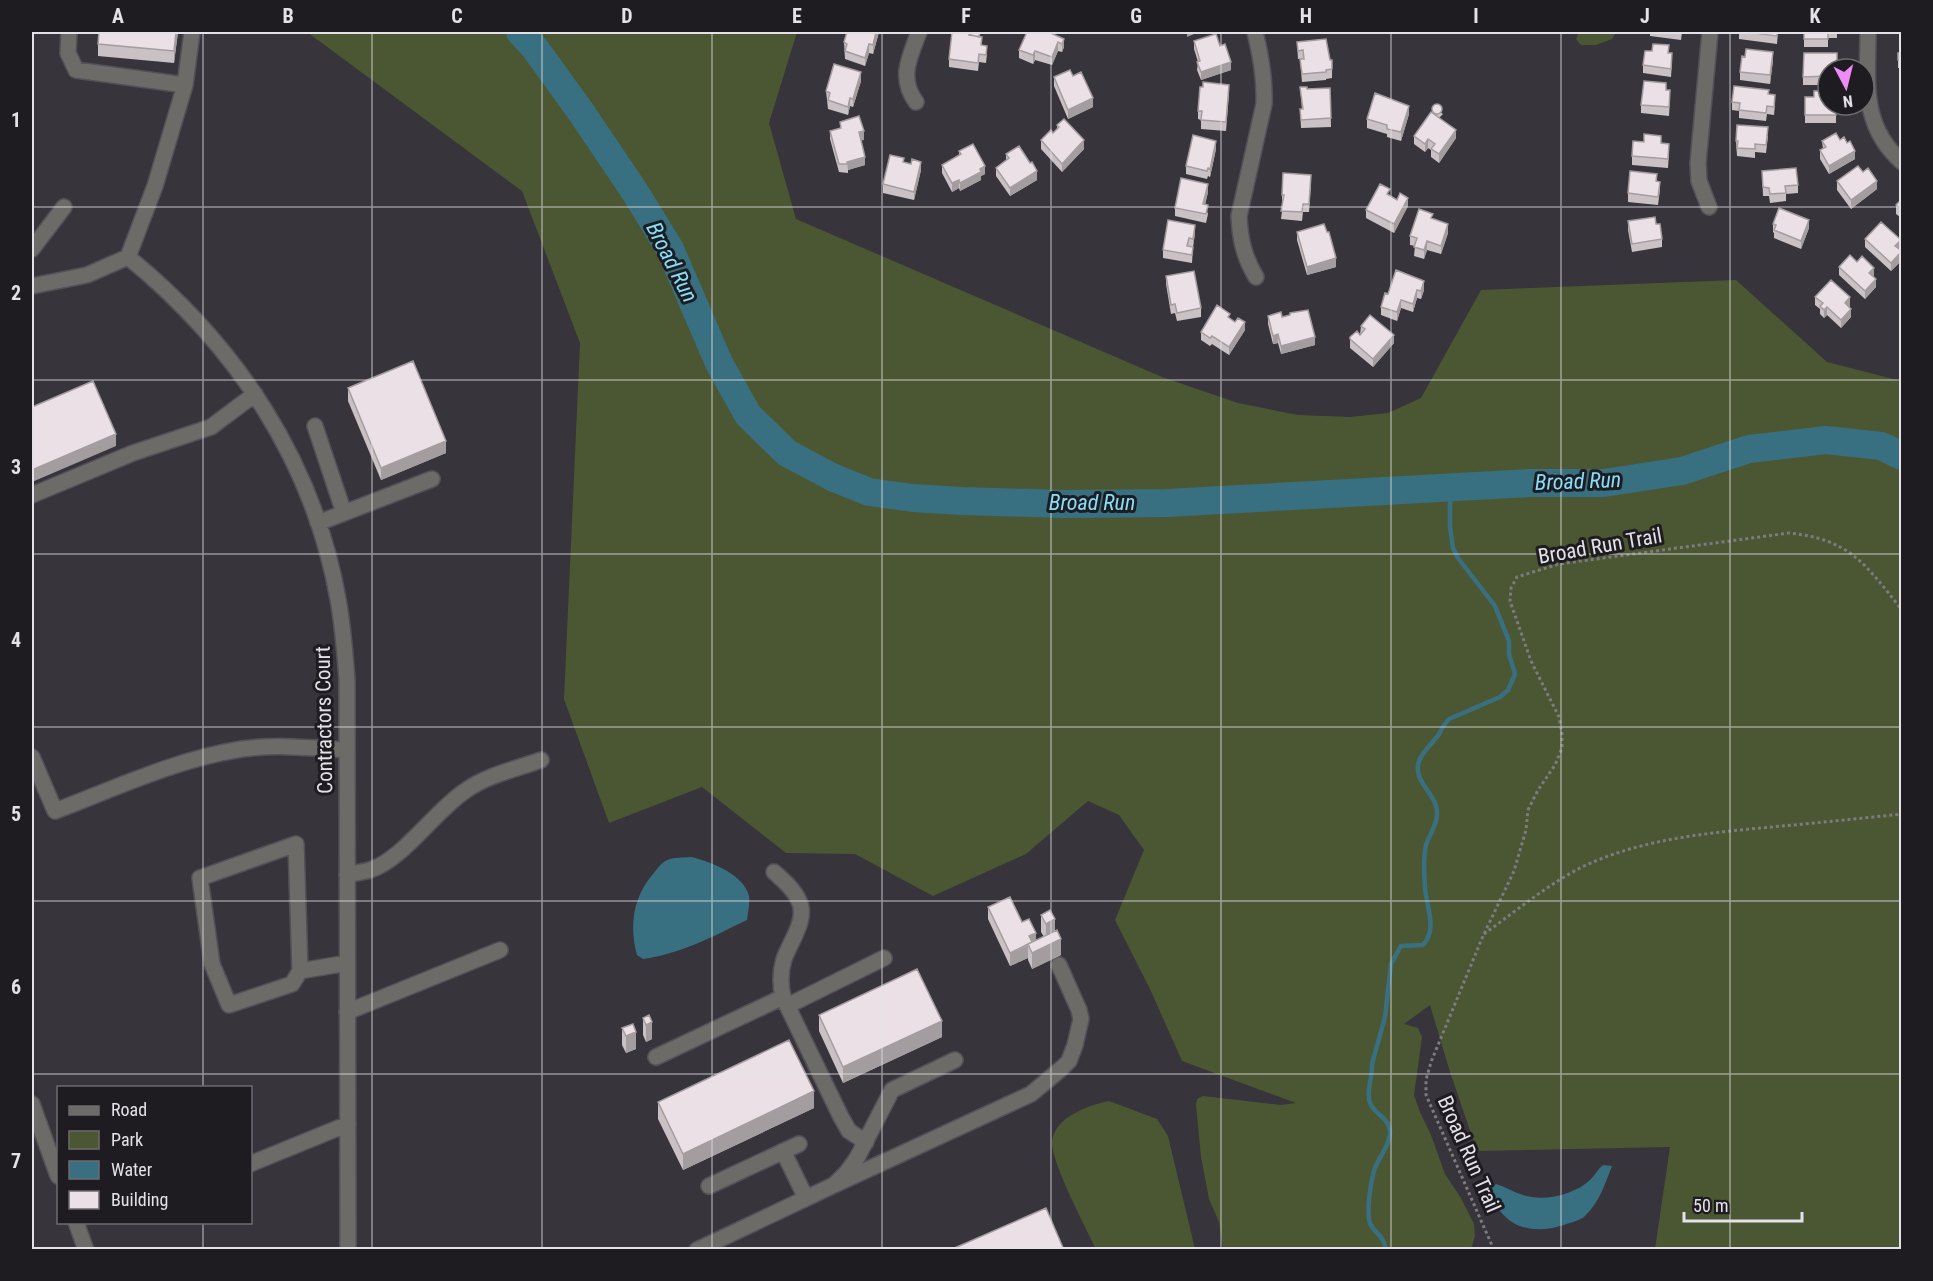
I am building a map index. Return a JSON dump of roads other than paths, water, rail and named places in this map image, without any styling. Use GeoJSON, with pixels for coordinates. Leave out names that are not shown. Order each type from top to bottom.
{"type":"FeatureCollection","features":[{"type":"Feature","properties":{"kind":"street"},"geometry":{"type":"LineString","coordinates":[[69,32],[68,52],[76,70],[185,85]]}},
{"type":"Feature","properties":{"kind":"street"},"geometry":{"type":"LineString","coordinates":[[32,286],[87,275],[128,257],[155,186],[185,85],[192,32]]}},
{"type":"Feature","properties":{"kind":"street"},"geometry":{"type":"LineString","coordinates":[[916,102],[906,82],[906,71],[919,32]]}},
{"type":"Feature","properties":{"kind":"street"},"geometry":{"type":"LineString","coordinates":[[1255,32],[1262,66],[1264,104],[1239,216],[1239,235],[1243,250],[1256,277]]}},
{"type":"Feature","properties":{"kind":"street"},"geometry":{"type":"LineString","coordinates":[[1709,207],[1699,181],[1698,163],[1710,32]]}},
{"type":"Feature","properties":{"kind":"street"},"geometry":{"type":"LineString","coordinates":[[1868,32],[1868,100],[1872,118],[1878,134],[1902,162]]}},
{"type":"Feature","properties":{"kind":"street"},"geometry":{"type":"LineString","coordinates":[[32,249],[64,207]]}},
{"type":"Feature","properties":{"kind":"street","name":"Contractors Court"},"geometry":{"type":"LineString","coordinates":[[128,257],[164,286],[220,347],[255,394],[282,437],[325,543],[338,598],[347,680],[348,1250]]}},
{"type":"Feature","properties":{"kind":"street"},"geometry":{"type":"LineString","coordinates":[[32,495],[133,453],[211,427],[255,394]]}},
{"type":"Feature","properties":{"kind":"street"},"geometry":{"type":"LineString","coordinates":[[315,426],[344,513]]}},
{"type":"Feature","properties":{"kind":"street"},"geometry":{"type":"LineString","coordinates":[[318,523],[432,479]]}},
{"type":"Feature","properties":{"kind":"street"},"geometry":{"type":"LineString","coordinates":[[32,758],[55,811],[187,761],[243,748],[296,747],[347,750]]}},
{"type":"Feature","properties":{"kind":"street"},"geometry":{"type":"LineString","coordinates":[[347,875],[371,870],[393,856],[445,806],[467,789],[486,779],[541,760]]}},
{"type":"Feature","properties":{"kind":"street"},"geometry":{"type":"LineString","coordinates":[[300,971],[296,844],[200,878],[212,964],[230,1005],[292,984],[300,971],[347,963]]}},
{"type":"Feature","properties":{"kind":"street"},"geometry":{"type":"LineString","coordinates":[[774,872],[795,893],[802,911],[780,975],[785,1001],[849,1131],[866,1142]]}},
{"type":"Feature","properties":{"kind":"street"},"geometry":{"type":"LineString","coordinates":[[347,1012],[500,950]]}},
{"type":"Feature","properties":{"kind":"street"},"geometry":{"type":"LineString","coordinates":[[656,1057],[884,958]]}},
{"type":"Feature","properties":{"kind":"street"},"geometry":{"type":"LineString","coordinates":[[697,1250],[1031,1094],[1069,1060],[1079,1032],[1080,1010],[1059,965]]}},
{"type":"Feature","properties":{"kind":"street"},"geometry":{"type":"LineString","coordinates":[[834,1185],[847,1172],[866,1142],[892,1090],[955,1060]]}},
{"type":"Feature","properties":{"kind":"street"},"geometry":{"type":"LineString","coordinates":[[32,1104],[57,1173]]}},
{"type":"Feature","properties":{"kind":"street"},"geometry":{"type":"LineString","coordinates":[[252,1163],[348,1124]]}},
{"type":"Feature","properties":{"kind":"street"},"geometry":{"type":"LineString","coordinates":[[709,1186],[799,1144]]}},
{"type":"Feature","properties":{"kind":"street"},"geometry":{"type":"LineString","coordinates":[[783,1151],[806,1198]]}},
{"type":"Feature","properties":{"kind":"street"},"geometry":{"type":"LineString","coordinates":[[77,1224],[86,1250]]}},
{"type":"Feature","properties":{"kind":"water"},"geometry":{"type":"Polygon","coordinates":[[[691,857],[716,865],[740,881],[749,896],[747,920],[683,949],[643,959],[637,955],[633,933],[635,912],[641,892],[665,861],[691,857]]]}},
{"type":"Feature","properties":{"kind":"water"},"geometry":{"type":"Polygon","coordinates":[[[1603,1165],[1612,1166],[1601,1193],[1590,1211],[1583,1218],[1551,1228],[1528,1228],[1509,1220],[1501,1212],[1490,1189],[1496,1184],[1531,1197],[1558,1196],[1584,1185],[1603,1165]]]}},
{"type":"Feature","properties":{"kind":"waterway","name":"Broad Run"},"geometry":{"type":"LineString","coordinates":[[520,32],[534,47],[581,112],[670,249],[719,363],[748,415],[787,453],[832,477],[869,492],[962,501],[1064,504],[1167,503],[1529,483],[1604,483],[1682,471],[1749,449],[1826,440],[1881,446],[1902,456]]}},
{"type":"Feature","properties":{"kind":"waterway"},"geometry":{"type":"LineString","coordinates":[[1386,1250],[1383,1240],[1370,1223],[1369,1211],[1373,1173],[1388,1143],[1390,1129],[1386,1121],[1371,1105],[1369,1090],[1372,1064],[1385,1017],[1391,964],[1401,946],[1423,945],[1430,932],[1424,861],[1426,845],[1437,819],[1437,810],[1419,774],[1419,761],[1449,719],[1500,697],[1508,690],[1515,674],[1509,654],[1509,641],[1495,606],[1458,558],[1453,548],[1450,527],[1450,488]]}}]}
